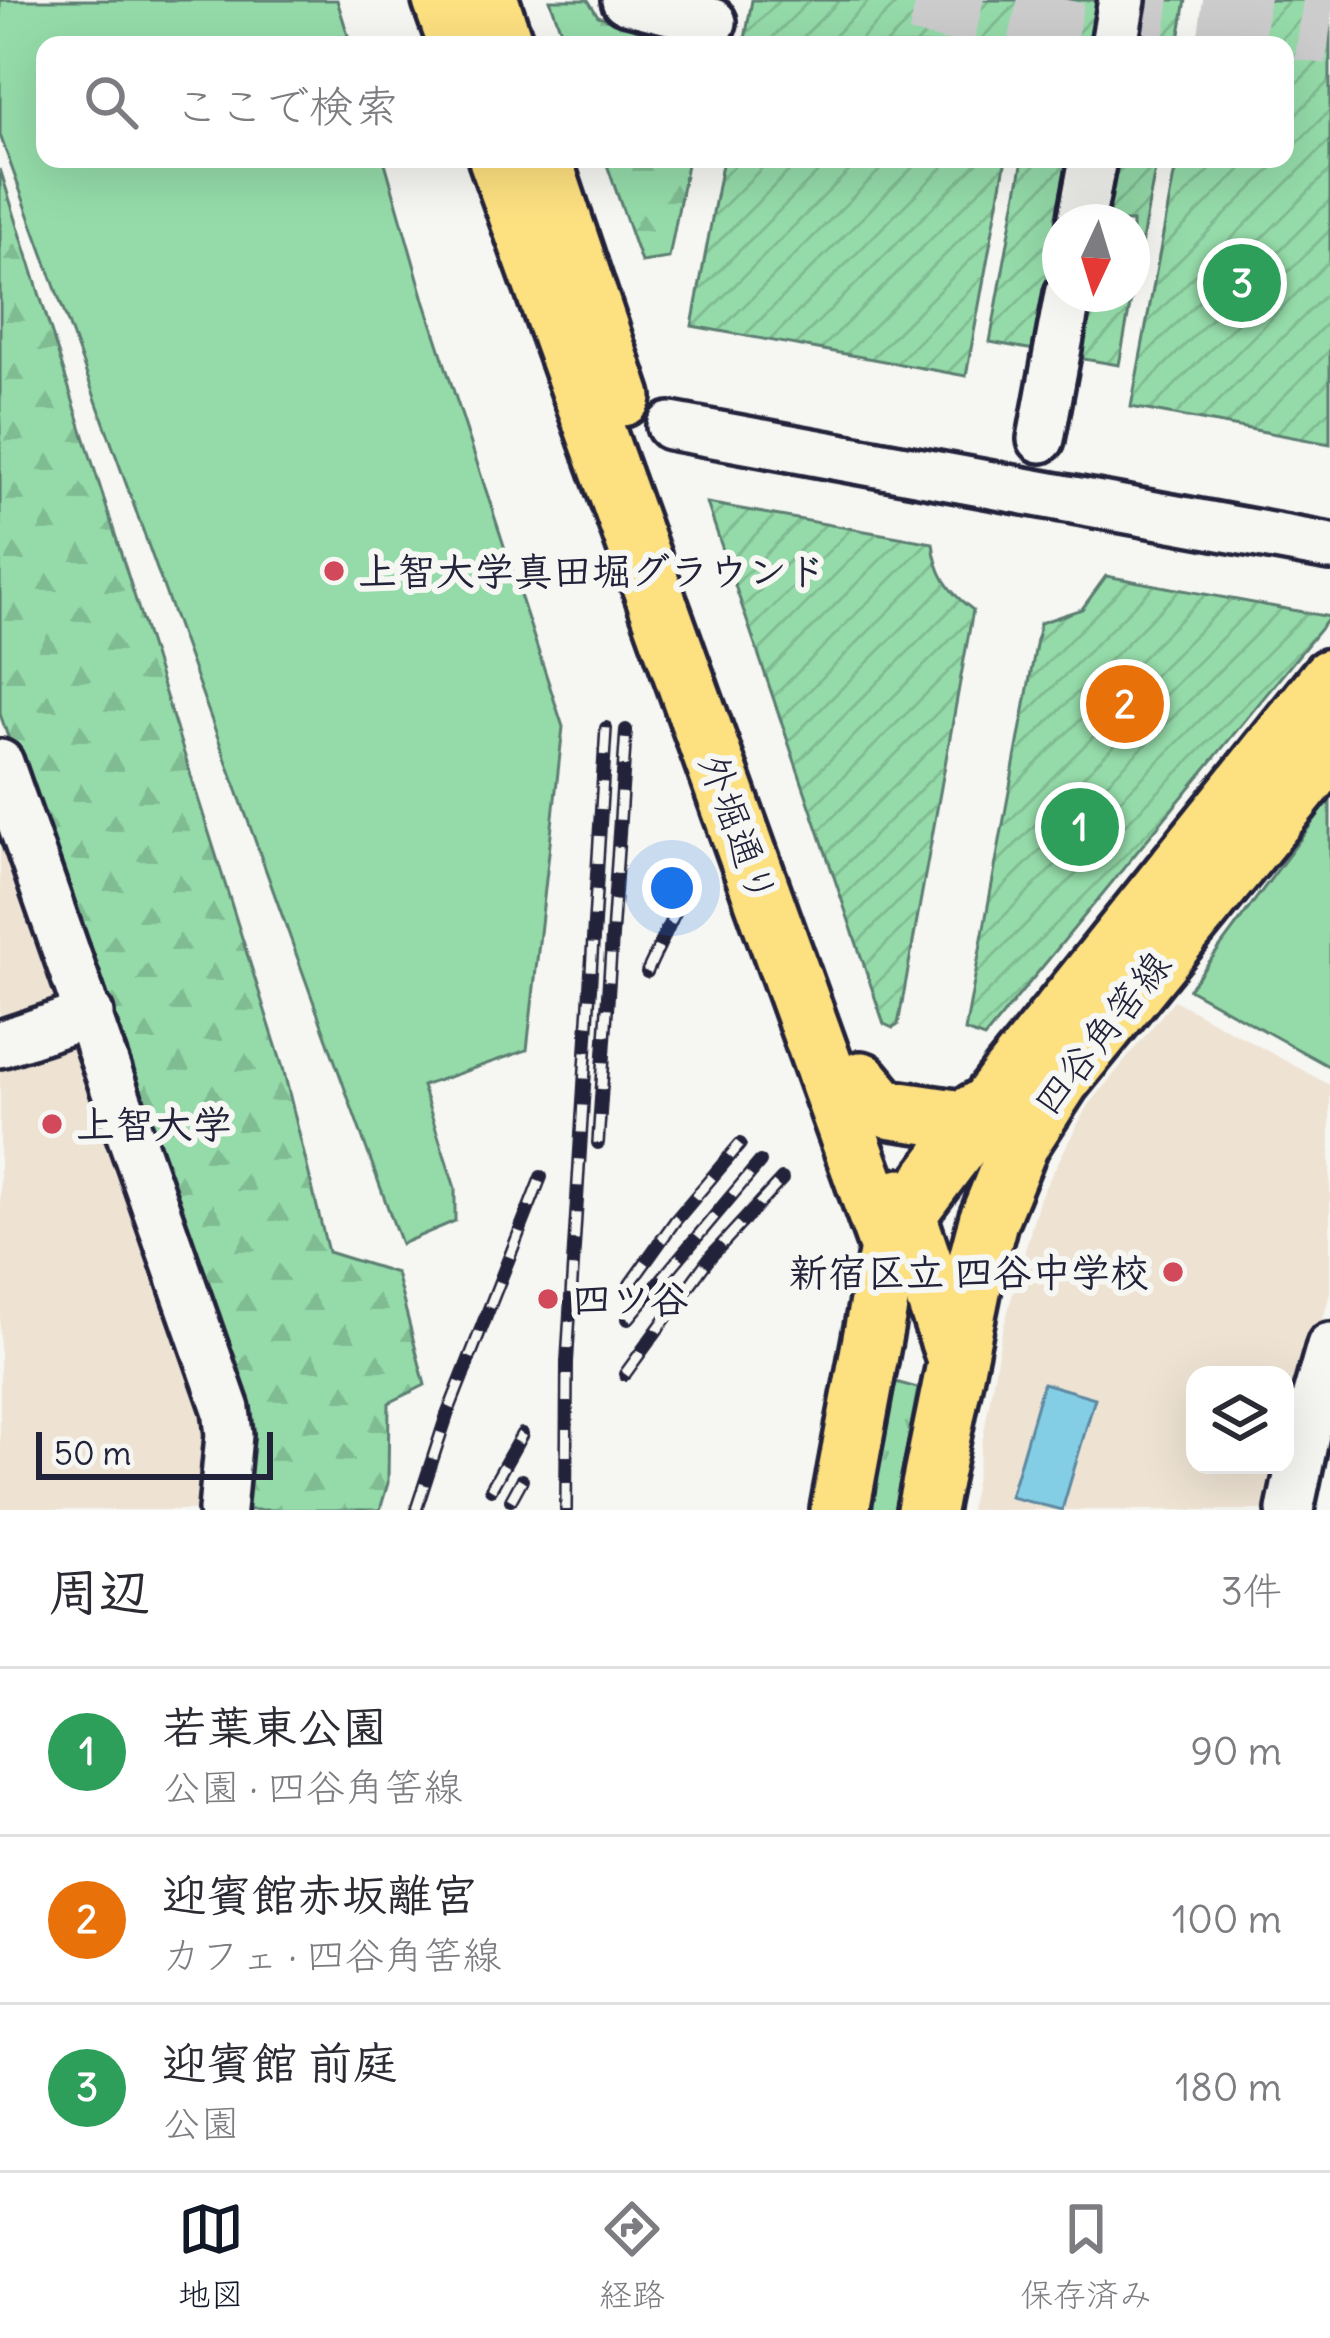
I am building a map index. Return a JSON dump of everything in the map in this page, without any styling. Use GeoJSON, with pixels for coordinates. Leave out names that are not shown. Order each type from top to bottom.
{"type":"FeatureCollection","features":[{"type":"Feature","properties":{"kind":"main road"},"geometry":{"type":"LineString","coordinates":[[442,0],[455,36]]}},
{"type":"Feature","properties":{"kind":"main road"},"geometry":{"type":"LineString","coordinates":[[489,0],[501,36]]}},
{"type":"Feature","properties":{"kind":"main road","name":"外堀通り"},"geometry":{"type":"LineString","coordinates":[[500,168],[895,1189],[956,1359]]}},
{"type":"Feature","properties":{"kind":"main road","name":"外堀通り"},"geometry":{"type":"LineString","coordinates":[[545,168],[895,1189],[841,1510]]}},
{"type":"Feature","properties":{"kind":"main road","name":"四谷角筈線"},"geometry":{"type":"LineString","coordinates":[[956,1359],[988,1221],[1020,1142],[1016,1104],[1330,678]]}},
{"type":"Feature","properties":{"kind":"main road","name":"四谷角筈線"},"geometry":{"type":"LineString","coordinates":[[895,1189],[1016,1104],[1330,750]]}},
{"type":"Feature","properties":{"kind":"main road"},"geometry":{"type":"LineString","coordinates":[[861,1082],[881,1106],[893,1111],[962,1120],[1016,1104]]}},
{"type":"Feature","properties":{"kind":"main road"},"geometry":{"type":"LineString","coordinates":[[926,1510],[956,1359]]}},
{"type":"Feature","properties":{"kind":"street"},"geometry":{"type":"LineString","coordinates":[[625,0],[713,22]]}},
{"type":"Feature","properties":{"kind":"street"},"geometry":{"type":"LineString","coordinates":[[1116,36],[1122,0]]}},
{"type":"Feature","properties":{"kind":"street"},"geometry":{"type":"LineString","coordinates":[[1084,204],[1091,168]]}},
{"type":"Feature","properties":{"kind":"street"},"geometry":{"type":"LineString","coordinates":[[1041,439],[1065,312]]}},
{"type":"Feature","properties":{"kind":"street"},"geometry":{"type":"LineString","coordinates":[[670,427],[1330,548]]}},
{"type":"Feature","properties":{"kind":"street"},"geometry":{"type":"LineString","coordinates":[[0,764],[226,1409],[229,1435],[222,1510]]}},
{"type":"Feature","properties":{"kind":"street"},"geometry":{"type":"LineString","coordinates":[[0,1044],[91,1014]]}},
{"type":"Feature","properties":{"kind":"street"},"geometry":{"type":"LineString","coordinates":[[1290,1510],[1330,1346]]}},
{"type":"Feature","properties":{"kind":"shaded area","name":"上智大学"},"geometry":{"type":"Polygon","coordinates":[[[0,832],[210,1415],[204,1510],[0,1510],[0,832]]]}},
{"type":"Feature","properties":{"kind":"shaded area","name":"新宿区立 四谷中学校"},"geometry":{"type":"Polygon","coordinates":[[[1174,1000],[1330,1085],[1330,1293],[1294,1427],[1294,1366],[1186,1366],[1186,1474],[1282,1474],[1274,1510],[970,1510],[1001,1336],[1040,1197],[1085,1110],[1174,1000]]]}},
{"type":"Feature","properties":{"kind":"green space","name":"上智大学真田堀グラウンド"},"geometry":{"type":"Polygon","coordinates":[[[0,0],[337,0],[348,36],[36,36],[36,168],[387,168],[425,303],[563,727],[527,1050],[422,1086],[455,1188],[455,1221],[401,1244],[0,135],[0,0]]]}},
{"type":"Feature","properties":{"kind":"green space"},"geometry":{"type":"Polygon","coordinates":[[[550,0],[588,0],[598,16],[670,36],[563,36],[550,0]]]}},
{"type":"Feature","properties":{"kind":"green space"},"geometry":{"type":"Polygon","coordinates":[[[752,0],[1036,0],[1029,36],[746,36],[752,0]]]}},
{"type":"Feature","properties":{"kind":"green space"},"geometry":{"type":"Polygon","coordinates":[[[1053,0],[1098,0],[1092,36],[1046,36],[1053,0]]]}},
{"type":"Feature","properties":{"kind":"green space"},"geometry":{"type":"Polygon","coordinates":[[[1137,0],[1186,0],[1180,36],[1131,36],[1137,0]]]}},
{"type":"Feature","properties":{"kind":"green space"},"geometry":{"type":"Polygon","coordinates":[[[1206,0],[1330,0],[1330,444],[1131,407],[1175,168],[1294,168],[1294,36],[1200,36],[1206,0]]]}},
{"type":"Feature","properties":{"kind":"green space"},"geometry":{"type":"Polygon","coordinates":[[[608,168],[686,168],[669,258],[641,262],[608,168]]]}},
{"type":"Feature","properties":{"kind":"green space"},"geometry":{"type":"Polygon","coordinates":[[[721,168],[1004,168],[966,376],[692,326],[721,168]]]}},
{"type":"Feature","properties":{"kind":"green space"},"geometry":{"type":"Polygon","coordinates":[[[1021,168],[1067,168],[1061,204],[1042,204],[1042,306],[1034,350],[990,342],[1021,168]]]}},
{"type":"Feature","properties":{"kind":"green space"},"geometry":{"type":"Polygon","coordinates":[[[1106,168],[1155,168],[1149,204],[1100,204],[1106,168]]]}},
{"type":"Feature","properties":{"kind":"green space"},"geometry":{"type":"Polygon","coordinates":[[[0,169],[283,1068],[328,1252],[396,1273],[425,1385],[389,1403],[388,1483],[380,1510],[244,1510],[252,1431],[0,714],[0,169]]]}},
{"type":"Feature","properties":{"kind":"green space"},"geometry":{"type":"Polygon","coordinates":[[[1080,312],[1129,312],[1119,365],[1072,357],[1080,312]]]}},
{"type":"Feature","properties":{"kind":"green space"},"geometry":{"type":"Polygon","coordinates":[[[707,503],[933,543],[945,581],[973,610],[898,1025],[893,1028],[884,1024],[707,503]]]}},
{"type":"Feature","properties":{"kind":"green space"},"geometry":{"type":"Polygon","coordinates":[[[1106,576],[1330,617],[984,1038],[965,1031],[1040,623],[1082,609],[1106,576]]]}},
{"type":"Feature","properties":{"kind":"green space"},"geometry":{"type":"Polygon","coordinates":[[[1330,799],[1330,1067],[1189,989],[1330,799]]]}},
{"type":"Feature","properties":{"kind":"green space"},"geometry":{"type":"Polygon","coordinates":[[[888,1380],[918,1388],[895,1510],[864,1510],[888,1380]]]}},
{"type":"Feature","properties":{"kind":"water"},"geometry":{"type":"Polygon","coordinates":[[[1043,1383],[1095,1398],[1062,1510],[1010,1497],[1043,1383]]]}},
{"type":"Feature","properties":{"kind":"tunnel"},"geometry":{"type":"LineString","coordinates":[[916,0],[1077,36]]}},
{"type":"Feature","properties":{"kind":"tunnel"},"geometry":{"type":"LineString","coordinates":[[1103,0],[1330,31]]}},
{"type":"Feature","properties":{"kind":"railway"},"geometry":{"type":"LineString","coordinates":[[566,1510],[567,1362],[606,728]]}},
{"type":"Feature","properties":{"kind":"railway"},"geometry":{"type":"LineString","coordinates":[[598,1143],[626,730]]}},
{"type":"Feature","properties":{"kind":"railway"},"geometry":{"type":"LineString","coordinates":[[647,972],[687,887]]}},
{"type":"Feature","properties":{"kind":"railway"},"geometry":{"type":"LineString","coordinates":[[630,1284],[740,1144]]}},
{"type":"Feature","properties":{"kind":"railway"},"geometry":{"type":"LineString","coordinates":[[628,1319],[760,1162]]}},
{"type":"Feature","properties":{"kind":"railway"},"geometry":{"type":"LineString","coordinates":[[416,1510],[447,1415],[541,1177]]}},
{"type":"Feature","properties":{"kind":"railway"},"geometry":{"type":"LineString","coordinates":[[625,1374],[711,1256],[782,1179]]}},
{"type":"Feature","properties":{"kind":"railway"},"geometry":{"type":"LineString","coordinates":[[491,1489],[522,1434]]}},
{"type":"Feature","properties":{"kind":"railway"},"geometry":{"type":"LineString","coordinates":[[511,1500],[522,1480]]}},
{"type":"Feature","properties":{"kind":"place","name":"迎賓館 前庭"},"geometry":{"type":"Point","coordinates":[1242,283]}},
{"type":"Feature","properties":{"kind":"place","name":"上智大学真田堀グラウンド"},"geometry":{"type":"Point","coordinates":[334,571]}},
{"type":"Feature","properties":{"kind":"place","name":"迎賓館赤坂離宮"},"geometry":{"type":"Point","coordinates":[1125,704]}},
{"type":"Feature","properties":{"kind":"place","name":"若葉東公園"},"geometry":{"type":"Point","coordinates":[1080,827]}},
{"type":"Feature","properties":{"kind":"place","name":"上智大学"},"geometry":{"type":"Point","coordinates":[52,1124]}},
{"type":"Feature","properties":{"kind":"place","name":"新宿区立 四谷中学校"},"geometry":{"type":"Point","coordinates":[1173,1272]}},
{"type":"Feature","properties":{"kind":"place","name":"四ツ谷"},"geometry":{"type":"Point","coordinates":[548,1299]}}]}
